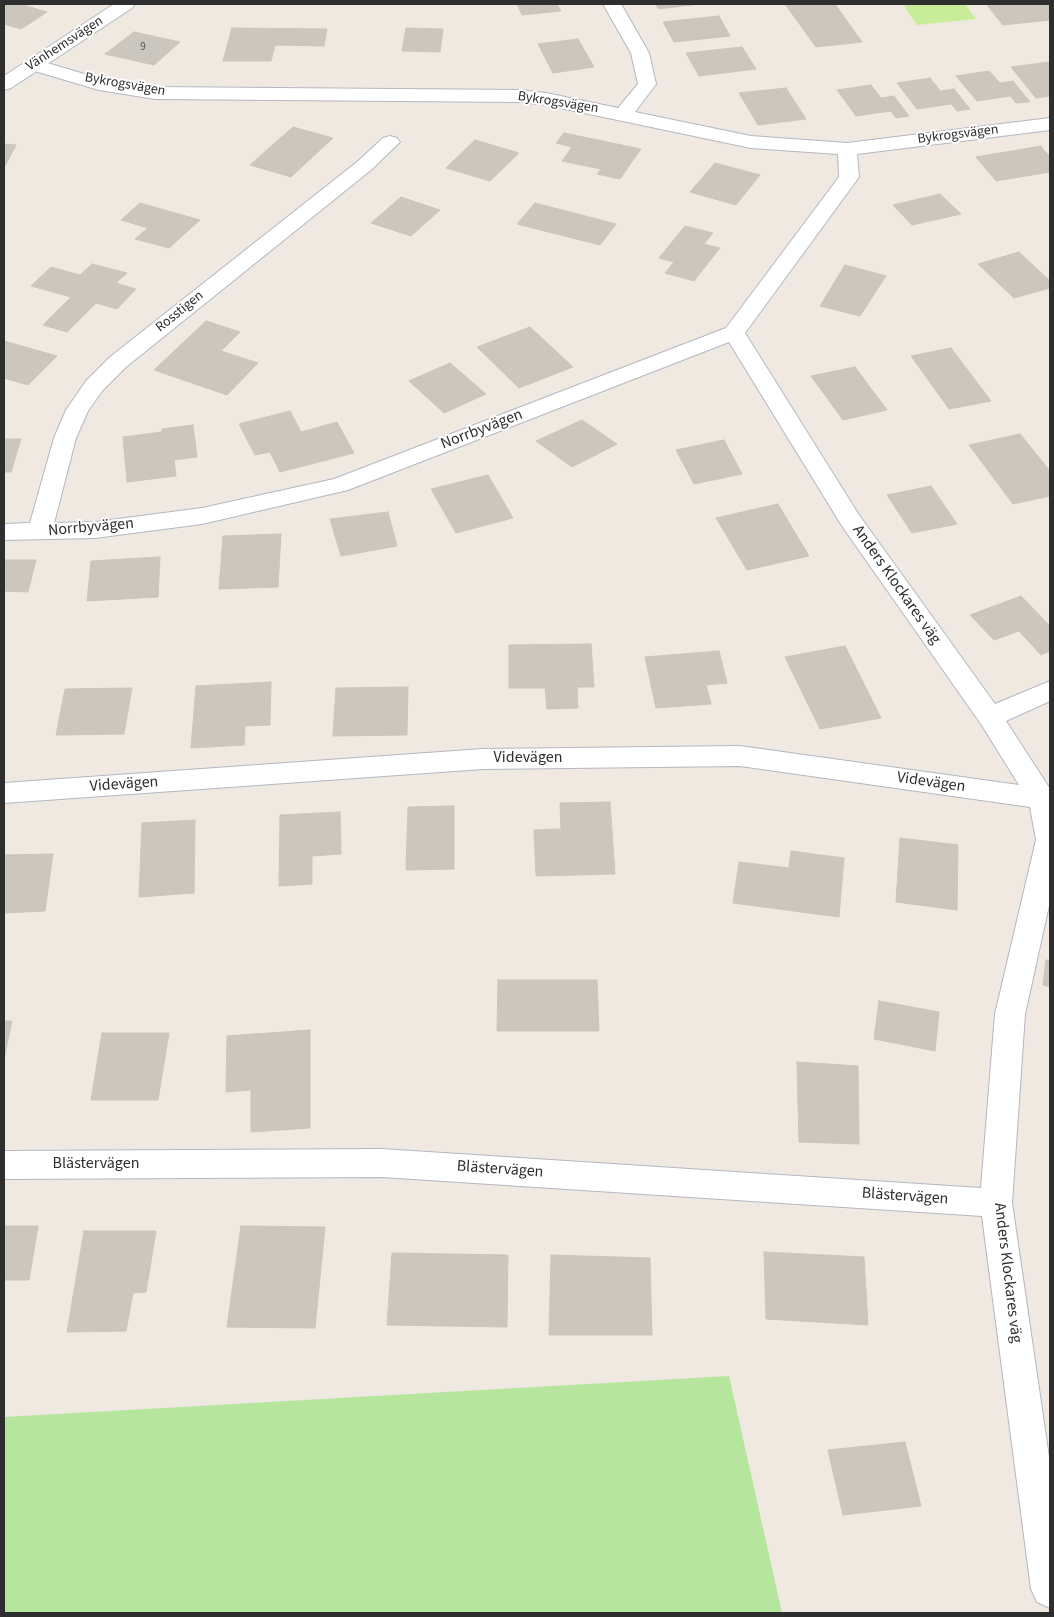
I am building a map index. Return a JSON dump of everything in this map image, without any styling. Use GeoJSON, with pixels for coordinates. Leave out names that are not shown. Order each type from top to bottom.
{"type":"FeatureCollection","features":[{"type":"Feature","properties":{"kind":"street","name":"Vänhemsvägen"},"geometry":{"type":"LineString","coordinates":[[4,84],[126,4]]}},
{"type":"Feature","properties":{"kind":"street"},"geometry":{"type":"LineString","coordinates":[[612,4],[640,53],[647,84],[623,114]]}},
{"type":"Feature","properties":{"kind":"street","name":"Bykrogsvägen"},"geometry":{"type":"LineString","coordinates":[[34,64],[99,84],[155,94],[521,96],[623,114],[751,142],[847,149],[1050,124]]}},
{"type":"Feature","properties":{"kind":"street","name":"Rosstigen"},"geometry":{"type":"LineString","coordinates":[[40,532],[65,438],[77,410],[94,386],[118,362],[364,166],[390,142]]}},
{"type":"Feature","properties":{"kind":"street"},"geometry":{"type":"LineString","coordinates":[[734,333],[849,177],[847,149]]}},
{"type":"Feature","properties":{"kind":"street","name":"Norrbyvägen"},"geometry":{"type":"LineString","coordinates":[[4,532],[95,530],[202,516],[340,485],[734,333]]}},
{"type":"Feature","properties":{"kind":"street","name":"Anders Klockares väg"},"geometry":{"type":"LineString","coordinates":[[734,333],[850,520],[1046,800],[1050,840],[1010,1014],[996,1203],[1050,1589]]}},
{"type":"Feature","properties":{"kind":"street"},"geometry":{"type":"LineString","coordinates":[[990,718],[1050,690]]}},
{"type":"Feature","properties":{"kind":"street","name":"Videvägen"},"geometry":{"type":"LineString","coordinates":[[4,794],[483,758],[740,756],[1046,800]]}},
{"type":"Feature","properties":{"kind":"street","name":"Blästervägen"},"geometry":{"type":"LineString","coordinates":[[4,1165],[382,1163],[996,1203]]}},
{"type":"Feature","properties":{"kind":"green space"},"geometry":{"type":"Polygon","coordinates":[[[903,4],[965,4],[976,19],[917,25],[903,4]]]}},
{"type":"Feature","properties":{"kind":"green space"},"geometry":{"type":"Polygon","coordinates":[[[729,1376],[782,1613],[4,1613],[4,1417],[729,1376]]]}},
{"type":"Feature","properties":{"kind":"building"},"geometry":{"type":"Polygon","coordinates":[[[4,4],[20,4],[47,12],[21,29],[4,24],[4,4]]]}},
{"type":"Feature","properties":{"kind":"building"},"geometry":{"type":"Polygon","coordinates":[[[517,4],[557,4],[561,11],[522,15],[517,4]]]}},
{"type":"Feature","properties":{"kind":"building"},"geometry":{"type":"Polygon","coordinates":[[[655,4],[699,4],[659,9],[655,4]]]}},
{"type":"Feature","properties":{"kind":"building"},"geometry":{"type":"Polygon","coordinates":[[[785,4],[835,4],[862,42],[816,47],[785,4]]]}},
{"type":"Feature","properties":{"kind":"building"},"geometry":{"type":"Polygon","coordinates":[[[986,4],[1050,4],[1050,20],[1003,25],[986,4]]]}},
{"type":"Feature","properties":{"kind":"building"},"geometry":{"type":"Polygon","coordinates":[[[719,16],[730,36],[674,42],[663,22],[719,16]]]}},
{"type":"Feature","properties":{"kind":"building"},"geometry":{"type":"Polygon","coordinates":[[[232,28],[327,29],[324,46],[275,45],[271,61],[223,61],[232,28]]]}},
{"type":"Feature","properties":{"kind":"building"},"geometry":{"type":"Polygon","coordinates":[[[406,28],[443,29],[440,52],[402,51],[406,28]]]}},
{"type":"Feature","properties":{"kind":"building"},"geometry":{"type":"Polygon","coordinates":[[[134,32],[180,42],[154,65],[105,54],[134,32]]]}},
{"type":"Feature","properties":{"kind":"building"},"geometry":{"type":"Polygon","coordinates":[[[578,39],[594,67],[553,73],[538,44],[578,39]]]}},
{"type":"Feature","properties":{"kind":"building"},"geometry":{"type":"Polygon","coordinates":[[[742,47],[756,69],[699,76],[686,53],[742,47]]]}},
{"type":"Feature","properties":{"kind":"building"},"geometry":{"type":"Polygon","coordinates":[[[1050,62],[1050,96],[1036,98],[1011,67],[1050,62]]]}},
{"type":"Feature","properties":{"kind":"building"},"geometry":{"type":"Polygon","coordinates":[[[989,71],[1010,96],[977,101],[956,76],[989,71]]]}},
{"type":"Feature","properties":{"kind":"building"},"geometry":{"type":"Polygon","coordinates":[[[930,78],[951,104],[917,109],[897,83],[930,78]]]}},
{"type":"Feature","properties":{"kind":"building"},"geometry":{"type":"Polygon","coordinates":[[[1013,81],[1030,102],[1016,103],[1000,83],[1013,81]]]}},
{"type":"Feature","properties":{"kind":"building"},"geometry":{"type":"Polygon","coordinates":[[[871,85],[891,111],[856,116],[837,90],[871,85]]]}},
{"type":"Feature","properties":{"kind":"building"},"geometry":{"type":"Polygon","coordinates":[[[786,88],[806,119],[758,125],[739,93],[786,88]]]}},
{"type":"Feature","properties":{"kind":"building"},"geometry":{"type":"Polygon","coordinates":[[[954,89],[970,109],[957,111],[941,91],[954,89]]]}},
{"type":"Feature","properties":{"kind":"building"},"geometry":{"type":"Polygon","coordinates":[[[894,96],[909,116],[896,118],[881,98],[894,96]]]}},
{"type":"Feature","properties":{"kind":"building"},"geometry":{"type":"Polygon","coordinates":[[[293,127],[333,138],[291,177],[250,165],[293,127]]]}},
{"type":"Feature","properties":{"kind":"building"},"geometry":{"type":"Polygon","coordinates":[[[564,133],[641,149],[620,179],[597,174],[601,169],[562,161],[572,147],[556,143],[564,133]]]}},
{"type":"Feature","properties":{"kind":"building"},"geometry":{"type":"Polygon","coordinates":[[[475,140],[519,153],[490,181],[446,168],[475,140]]]}},
{"type":"Feature","properties":{"kind":"building"},"geometry":{"type":"Polygon","coordinates":[[[4,144],[16,145],[5,166],[4,166],[4,144]]]}},
{"type":"Feature","properties":{"kind":"building"},"geometry":{"type":"Polygon","coordinates":[[[1041,146],[1050,155],[1050,172],[996,181],[976,157],[1041,146]]]}},
{"type":"Feature","properties":{"kind":"building"},"geometry":{"type":"Polygon","coordinates":[[[715,163],[760,175],[736,205],[690,192],[715,163]]]}},
{"type":"Feature","properties":{"kind":"building"},"geometry":{"type":"Polygon","coordinates":[[[940,194],[961,214],[912,225],[893,205],[940,194]]]}},
{"type":"Feature","properties":{"kind":"building"},"geometry":{"type":"Polygon","coordinates":[[[401,197],[440,210],[411,236],[371,223],[401,197]]]}},
{"type":"Feature","properties":{"kind":"building"},"geometry":{"type":"Polygon","coordinates":[[[140,203],[200,220],[169,248],[135,239],[148,228],[121,220],[140,203]]]}},
{"type":"Feature","properties":{"kind":"building"},"geometry":{"type":"Polygon","coordinates":[[[535,203],[616,224],[600,245],[517,224],[535,203]]]}},
{"type":"Feature","properties":{"kind":"building"},"geometry":{"type":"Polygon","coordinates":[[[685,226],[713,233],[704,244],[720,248],[694,281],[665,273],[674,262],[659,258],[685,226]]]}},
{"type":"Feature","properties":{"kind":"building"},"geometry":{"type":"Polygon","coordinates":[[[1019,252],[1050,281],[1050,288],[1014,298],[978,264],[1019,252]]]}},
{"type":"Feature","properties":{"kind":"building"},"geometry":{"type":"Polygon","coordinates":[[[92,264],[127,273],[116,283],[136,289],[117,309],[96,303],[67,332],[43,325],[71,297],[31,286],[51,267],[80,275],[92,264]]]}},
{"type":"Feature","properties":{"kind":"building"},"geometry":{"type":"Polygon","coordinates":[[[845,265],[886,276],[860,316],[820,306],[845,265]]]}},
{"type":"Feature","properties":{"kind":"building"},"geometry":{"type":"Polygon","coordinates":[[[206,321],[240,332],[221,351],[258,363],[227,395],[154,370],[206,321]]]}},
{"type":"Feature","properties":{"kind":"building"},"geometry":{"type":"Polygon","coordinates":[[[530,327],[573,367],[519,388],[477,347],[530,327]]]}},
{"type":"Feature","properties":{"kind":"building"},"geometry":{"type":"Polygon","coordinates":[[[4,341],[57,356],[28,385],[4,378],[4,341]]]}},
{"type":"Feature","properties":{"kind":"building"},"geometry":{"type":"Polygon","coordinates":[[[951,348],[991,401],[949,409],[911,356],[951,348]]]}},
{"type":"Feature","properties":{"kind":"building"},"geometry":{"type":"Polygon","coordinates":[[[450,363],[486,394],[444,413],[409,381],[450,363]]]}},
{"type":"Feature","properties":{"kind":"building"},"geometry":{"type":"Polygon","coordinates":[[[855,367],[887,410],[843,420],[811,376],[855,367]]]}},
{"type":"Feature","properties":{"kind":"building"},"geometry":{"type":"Polygon","coordinates":[[[290,411],[301,432],[337,422],[354,453],[280,472],[270,452],[255,455],[239,424],[290,411]]]}},
{"type":"Feature","properties":{"kind":"building"},"geometry":{"type":"Polygon","coordinates":[[[582,420],[617,444],[572,467],[536,441],[582,420]]]}},
{"type":"Feature","properties":{"kind":"building"},"geometry":{"type":"Polygon","coordinates":[[[193,425],[197,457],[174,460],[176,476],[127,482],[123,437],[162,432],[162,429],[193,425]]]}},
{"type":"Feature","properties":{"kind":"building"},"geometry":{"type":"Polygon","coordinates":[[[1020,434],[1050,471],[1050,496],[1013,504],[969,445],[1020,434]]]}},
{"type":"Feature","properties":{"kind":"building"},"geometry":{"type":"Polygon","coordinates":[[[4,439],[21,439],[11,472],[4,472],[4,439]]]}},
{"type":"Feature","properties":{"kind":"building"},"geometry":{"type":"Polygon","coordinates":[[[724,440],[742,474],[694,484],[676,450],[724,440]]]}},
{"type":"Feature","properties":{"kind":"building"},"geometry":{"type":"Polygon","coordinates":[[[488,475],[513,518],[456,533],[431,489],[488,475]]]}},
{"type":"Feature","properties":{"kind":"building"},"geometry":{"type":"Polygon","coordinates":[[[931,486],[957,524],[912,533],[887,495],[931,486]]]}},
{"type":"Feature","properties":{"kind":"building"},"geometry":{"type":"Polygon","coordinates":[[[778,504],[809,556],[747,570],[716,518],[778,504]]]}},
{"type":"Feature","properties":{"kind":"building"},"geometry":{"type":"Polygon","coordinates":[[[388,512],[397,546],[341,556],[330,519],[388,512]]]}},
{"type":"Feature","properties":{"kind":"building"},"geometry":{"type":"Polygon","coordinates":[[[281,534],[278,587],[219,589],[223,536],[281,534]]]}},
{"type":"Feature","properties":{"kind":"building"},"geometry":{"type":"Polygon","coordinates":[[[160,557],[158,597],[87,601],[91,561],[160,557]]]}},
{"type":"Feature","properties":{"kind":"building"},"geometry":{"type":"Polygon","coordinates":[[[4,560],[36,560],[28,592],[4,591],[4,560]]]}},
{"type":"Feature","properties":{"kind":"building"},"geometry":{"type":"Polygon","coordinates":[[[1021,596],[1050,626],[1050,651],[1041,655],[1019,631],[994,640],[970,615],[1021,596]]]}},
{"type":"Feature","properties":{"kind":"building"},"geometry":{"type":"Polygon","coordinates":[[[591,644],[594,687],[577,687],[578,708],[547,709],[545,688],[509,688],[509,645],[591,644]]]}},
{"type":"Feature","properties":{"kind":"building"},"geometry":{"type":"Polygon","coordinates":[[[845,646],[881,718],[820,729],[785,657],[845,646]]]}},
{"type":"Feature","properties":{"kind":"building"},"geometry":{"type":"Polygon","coordinates":[[[719,651],[727,683],[706,685],[711,704],[656,708],[645,657],[719,651]]]}},
{"type":"Feature","properties":{"kind":"building"},"geometry":{"type":"Polygon","coordinates":[[[271,682],[270,725],[245,726],[244,745],[191,748],[196,686],[271,682]]]}},
{"type":"Feature","properties":{"kind":"building"},"geometry":{"type":"Polygon","coordinates":[[[408,687],[407,735],[333,736],[336,688],[408,687]]]}},
{"type":"Feature","properties":{"kind":"building"},"geometry":{"type":"Polygon","coordinates":[[[132,688],[124,734],[56,735],[65,689],[132,688]]]}},
{"type":"Feature","properties":{"kind":"building"},"geometry":{"type":"Polygon","coordinates":[[[610,802],[615,874],[536,876],[534,830],[561,829],[560,803],[610,802]]]}},
{"type":"Feature","properties":{"kind":"building"},"geometry":{"type":"Polygon","coordinates":[[[454,806],[454,869],[406,870],[408,807],[454,806]]]}},
{"type":"Feature","properties":{"kind":"building"},"geometry":{"type":"Polygon","coordinates":[[[340,812],[341,854],[312,856],[312,884],[279,886],[280,815],[340,812]]]}},
{"type":"Feature","properties":{"kind":"building"},"geometry":{"type":"Polygon","coordinates":[[[195,820],[194,893],[139,897],[142,823],[195,820]]]}},
{"type":"Feature","properties":{"kind":"building"},"geometry":{"type":"Polygon","coordinates":[[[900,838],[958,845],[957,910],[896,902],[900,838]]]}},
{"type":"Feature","properties":{"kind":"building"},"geometry":{"type":"Polygon","coordinates":[[[791,851],[844,858],[839,917],[733,903],[739,862],[789,868],[791,851]]]}},
{"type":"Feature","properties":{"kind":"building"},"geometry":{"type":"Polygon","coordinates":[[[53,854],[45,911],[4,913],[4,855],[53,854]]]}},
{"type":"Feature","properties":{"kind":"building"},"geometry":{"type":"Polygon","coordinates":[[[1046,960],[1050,961],[1050,987],[1043,985],[1046,960]]]}},
{"type":"Feature","properties":{"kind":"building"},"geometry":{"type":"Polygon","coordinates":[[[498,980],[597,980],[599,1031],[497,1031],[498,980]]]}},
{"type":"Feature","properties":{"kind":"building"},"geometry":{"type":"Polygon","coordinates":[[[879,1001],[939,1012],[935,1051],[874,1039],[879,1001]]]}},
{"type":"Feature","properties":{"kind":"building"},"geometry":{"type":"Polygon","coordinates":[[[4,1021],[12,1021],[4,1059],[4,1021]]]}},
{"type":"Feature","properties":{"kind":"building"},"geometry":{"type":"Polygon","coordinates":[[[310,1030],[310,1128],[251,1132],[251,1090],[226,1092],[227,1036],[310,1030]]]}},
{"type":"Feature","properties":{"kind":"building"},"geometry":{"type":"Polygon","coordinates":[[[102,1033],[169,1033],[158,1100],[91,1100],[102,1033]]]}},
{"type":"Feature","properties":{"kind":"building"},"geometry":{"type":"Polygon","coordinates":[[[797,1062],[858,1066],[859,1144],[799,1142],[797,1062]]]}},
{"type":"Feature","properties":{"kind":"building"},"geometry":{"type":"Polygon","coordinates":[[[4,1226],[38,1226],[29,1280],[4,1280],[4,1226]]]}},
{"type":"Feature","properties":{"kind":"building"},"geometry":{"type":"Polygon","coordinates":[[[241,1226],[325,1227],[315,1328],[227,1327],[241,1226]]]}},
{"type":"Feature","properties":{"kind":"building"},"geometry":{"type":"Polygon","coordinates":[[[84,1231],[156,1231],[146,1292],[133,1293],[126,1331],[67,1332],[84,1231]]]}},
{"type":"Feature","properties":{"kind":"building"},"geometry":{"type":"Polygon","coordinates":[[[764,1252],[864,1257],[868,1325],[766,1319],[764,1252]]]}},
{"type":"Feature","properties":{"kind":"building"},"geometry":{"type":"Polygon","coordinates":[[[392,1253],[508,1255],[507,1327],[387,1325],[392,1253]]]}},
{"type":"Feature","properties":{"kind":"building"},"geometry":{"type":"Polygon","coordinates":[[[551,1255],[650,1258],[652,1335],[549,1335],[551,1255]]]}},
{"type":"Feature","properties":{"kind":"building"},"geometry":{"type":"Polygon","coordinates":[[[905,1442],[921,1506],[843,1515],[828,1450],[905,1442]]]}}]}
